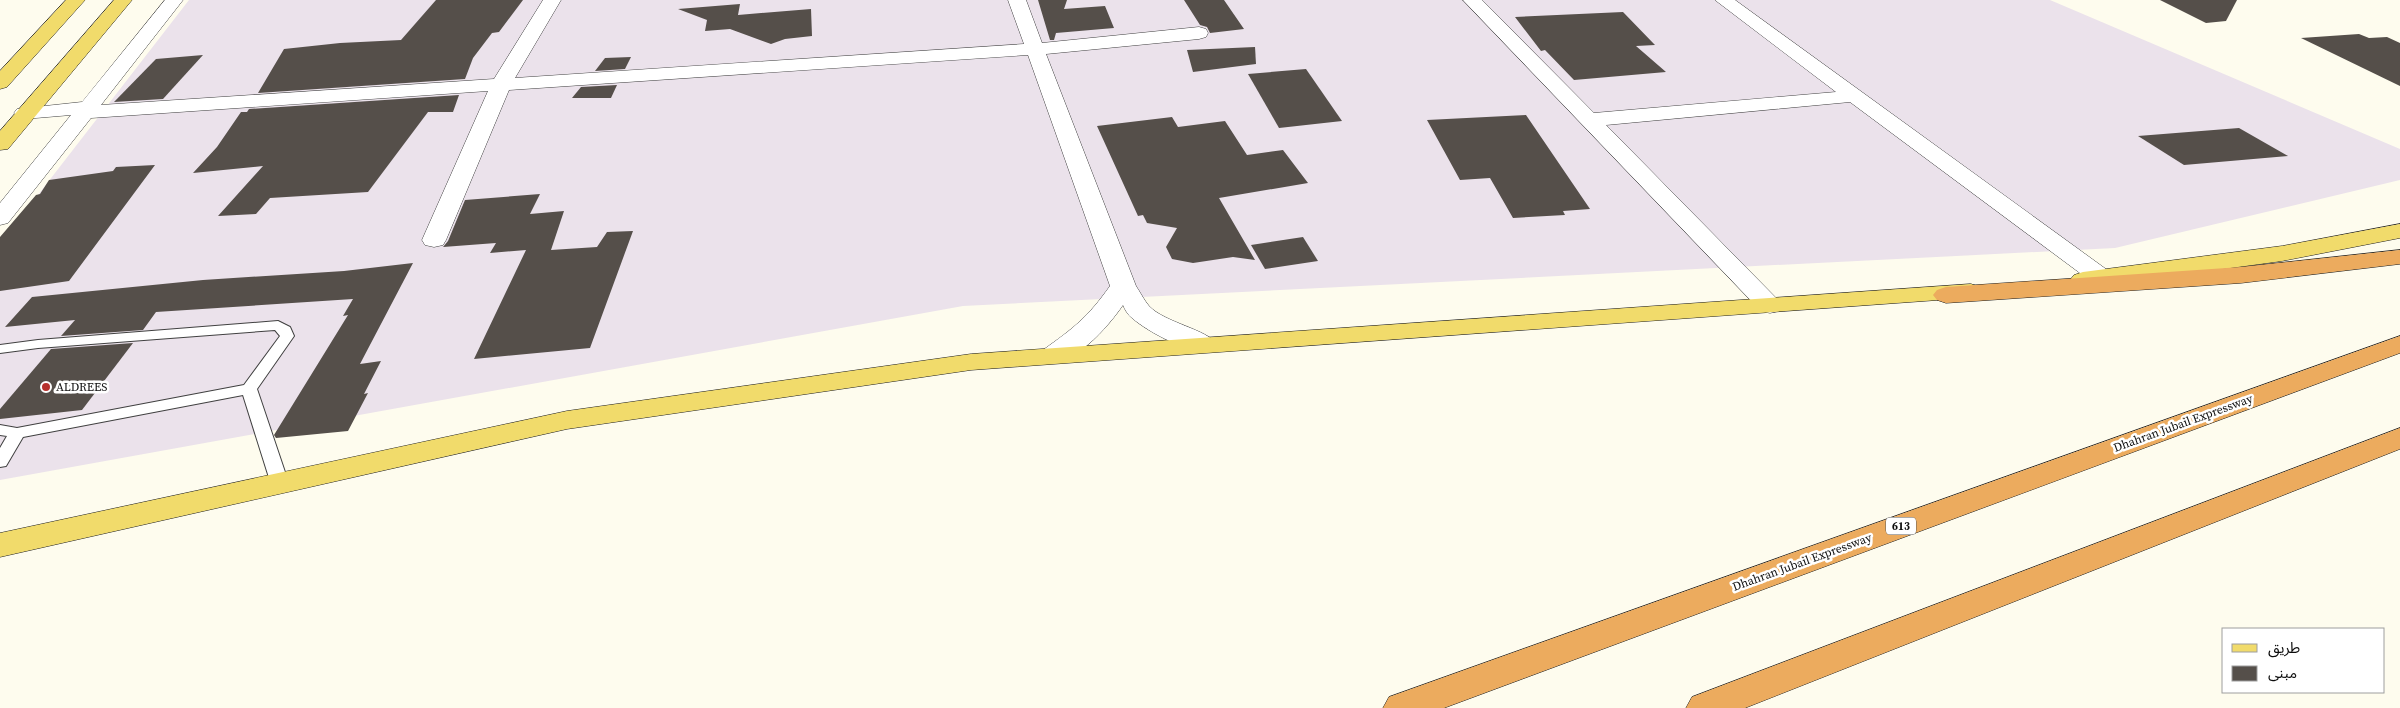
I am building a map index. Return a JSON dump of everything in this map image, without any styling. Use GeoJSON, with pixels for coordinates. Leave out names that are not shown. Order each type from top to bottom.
{"type":"FeatureCollection","features":[{"type":"Feature","properties":{"kind":"highway"},"geometry":{"type":"LineString","coordinates":[[1946,295],[2241,274],[2400,257]]}},
{"type":"Feature","properties":{"kind":"highway","name":"Dhahran Jubail Expressway"},"geometry":{"type":"LineString","coordinates":[[1402,708],[2400,344]]}},
{"type":"Feature","properties":{"kind":"highway"},"geometry":{"type":"LineString","coordinates":[[1705,708],[2400,438]]}},
{"type":"Feature","properties":{"kind":"main road"},"geometry":{"type":"LineString","coordinates":[[0,83],[76,0]]}},
{"type":"Feature","properties":{"kind":"main road"},"geometry":{"type":"LineString","coordinates":[[0,144],[24,113],[123,0]]}},
{"type":"Feature","properties":{"kind":"main road"},"geometry":{"type":"LineString","coordinates":[[0,545],[567,420],[971,362],[1770,305],[1946,295],[2235,262],[2352,242],[2400,231]]}},
{"type":"Feature","properties":{"kind":"street"},"geometry":{"type":"LineString","coordinates":[[0,218],[174,0]]}},
{"type":"Feature","properties":{"kind":"street"},"geometry":{"type":"LineString","coordinates":[[434,240],[501,84],[552,0]]}},
{"type":"Feature","properties":{"kind":"street"},"geometry":{"type":"LineString","coordinates":[[1017,0],[1123,286],[1140,312],[1167,330],[1204,345]]}},
{"type":"Feature","properties":{"kind":"street"},"geometry":{"type":"LineString","coordinates":[[1472,0],[1770,305]]}},
{"type":"Feature","properties":{"kind":"street"},"geometry":{"type":"LineString","coordinates":[[1724,0],[2101,278]]}},
{"type":"Feature","properties":{"kind":"street"},"geometry":{"type":"LineString","coordinates":[[24,113],[1035,49],[1199,33]]}},
{"type":"Feature","properties":{"kind":"street"},"geometry":{"type":"LineString","coordinates":[[1589,120],[1854,96]]}},
{"type":"Feature","properties":{"kind":"street"},"geometry":{"type":"LineString","coordinates":[[1054,356],[1088,331],[1123,286]]}},
{"type":"Feature","properties":{"kind":"lane"},"geometry":{"type":"LineString","coordinates":[[0,349],[38,344],[278,325],[287,336],[249,389],[17,433],[0,430]]}},
{"type":"Feature","properties":{"kind":"lane"},"geometry":{"type":"LineString","coordinates":[[249,389],[280,484]]}},
{"type":"Feature","properties":{"kind":"lane"},"geometry":{"type":"LineString","coordinates":[[0,462],[17,433]]}},
{"type":"Feature","properties":{"kind":"shaded area"},"geometry":{"type":"Polygon","coordinates":[[[189,0],[2050,0],[2400,149],[2400,180],[2115,248],[963,306],[0,480],[0,244],[189,0]]]}},
{"type":"Feature","properties":{"kind":"building"},"geometry":{"type":"Polygon","coordinates":[[[436,0],[523,0],[499,32],[492,33],[473,58],[465,79],[258,93],[284,49],[340,43],[401,40],[436,0]]]}},
{"type":"Feature","properties":{"kind":"building"},"geometry":{"type":"Polygon","coordinates":[[[1038,0],[1067,0],[1064,9],[1105,6],[1114,28],[1056,33],[1054,40],[1050,40],[1038,0]]]}},
{"type":"Feature","properties":{"kind":"building"},"geometry":{"type":"Polygon","coordinates":[[[1184,0],[1224,0],[1244,29],[1210,33],[1207,27],[1200,25],[1184,0]]]}},
{"type":"Feature","properties":{"kind":"building"},"geometry":{"type":"Polygon","coordinates":[[[2160,0],[2237,0],[2226,21],[2206,23],[2160,0]]]}},
{"type":"Feature","properties":{"kind":"building"},"geometry":{"type":"Polygon","coordinates":[[[740,4],[738,15],[811,9],[812,36],[785,39],[771,44],[730,29],[705,31],[707,20],[678,9],[740,4]]]}},
{"type":"Feature","properties":{"kind":"building"},"geometry":{"type":"Polygon","coordinates":[[[1623,12],[1655,45],[1636,46],[1666,72],[1574,80],[1545,50],[1541,51],[1515,17],[1623,12]]]}},
{"type":"Feature","properties":{"kind":"building"},"geometry":{"type":"Polygon","coordinates":[[[2359,34],[2369,38],[2387,37],[2400,43],[2400,86],[2301,38],[2359,34]]]}},
{"type":"Feature","properties":{"kind":"building"},"geometry":{"type":"Polygon","coordinates":[[[1255,47],[1256,64],[1193,72],[1187,50],[1255,47]]]}},
{"type":"Feature","properties":{"kind":"building"},"geometry":{"type":"Polygon","coordinates":[[[203,55],[163,99],[114,102],[156,59],[203,55]]]}},
{"type":"Feature","properties":{"kind":"building"},"geometry":{"type":"Polygon","coordinates":[[[631,57],[625,69],[595,71],[605,58],[631,57]]]}},
{"type":"Feature","properties":{"kind":"building"},"geometry":{"type":"Polygon","coordinates":[[[1306,69],[1342,121],[1279,128],[1248,74],[1306,69]]]}},
{"type":"Feature","properties":{"kind":"building"},"geometry":{"type":"Polygon","coordinates":[[[617,85],[611,98],[572,98],[581,87],[617,85]]]}},
{"type":"Feature","properties":{"kind":"building"},"geometry":{"type":"Polygon","coordinates":[[[459,95],[453,112],[428,112],[368,192],[270,198],[256,214],[218,216],[263,166],[193,173],[217,147],[241,112],[247,112],[249,109],[459,95]]]}},
{"type":"Feature","properties":{"kind":"building"},"geometry":{"type":"Polygon","coordinates":[[[1526,115],[1590,209],[1563,211],[1565,215],[1513,218],[1490,178],[1460,180],[1427,120],[1526,115]]]}},
{"type":"Feature","properties":{"kind":"building"},"geometry":{"type":"Polygon","coordinates":[[[1172,117],[1178,127],[1225,121],[1247,155],[1283,150],[1308,183],[1219,198],[1255,260],[1233,257],[1193,263],[1172,259],[1166,247],[1177,228],[1147,223],[1143,215],[1138,216],[1097,126],[1172,117]]]}},
{"type":"Feature","properties":{"kind":"building"},"geometry":{"type":"Polygon","coordinates":[[[2239,128],[2288,156],[2184,165],[2138,136],[2239,128]]]}},
{"type":"Feature","properties":{"kind":"building"},"geometry":{"type":"Polygon","coordinates":[[[155,165],[69,281],[0,291],[0,237],[36,195],[40,194],[49,180],[113,171],[116,167],[155,165]]]}},
{"type":"Feature","properties":{"kind":"building"},"geometry":{"type":"Polygon","coordinates":[[[540,194],[530,214],[564,211],[551,250],[597,247],[607,232],[633,231],[590,348],[474,359],[526,250],[490,253],[496,243],[443,247],[448,241],[465,200],[540,194]]]}},
{"type":"Feature","properties":{"kind":"building"},"geometry":{"type":"Polygon","coordinates":[[[1303,237],[1318,261],[1265,269],[1251,245],[1303,237]]]}},
{"type":"Feature","properties":{"kind":"building"},"geometry":{"type":"Polygon","coordinates":[[[413,263],[360,364],[381,361],[364,394],[368,393],[348,431],[276,438],[274,435],[348,315],[343,316],[353,299],[156,312],[143,330],[61,336],[75,320],[5,327],[32,297],[203,280],[344,271],[413,263]]]}},
{"type":"Feature","properties":{"kind":"building"},"geometry":{"type":"Polygon","coordinates":[[[133,343],[82,410],[0,419],[0,409],[51,349],[133,343]]]}},
{"type":"Feature","properties":{"kind":"place","name":"ALDREES"},"geometry":{"type":"Point","coordinates":[46,387]}}]}
